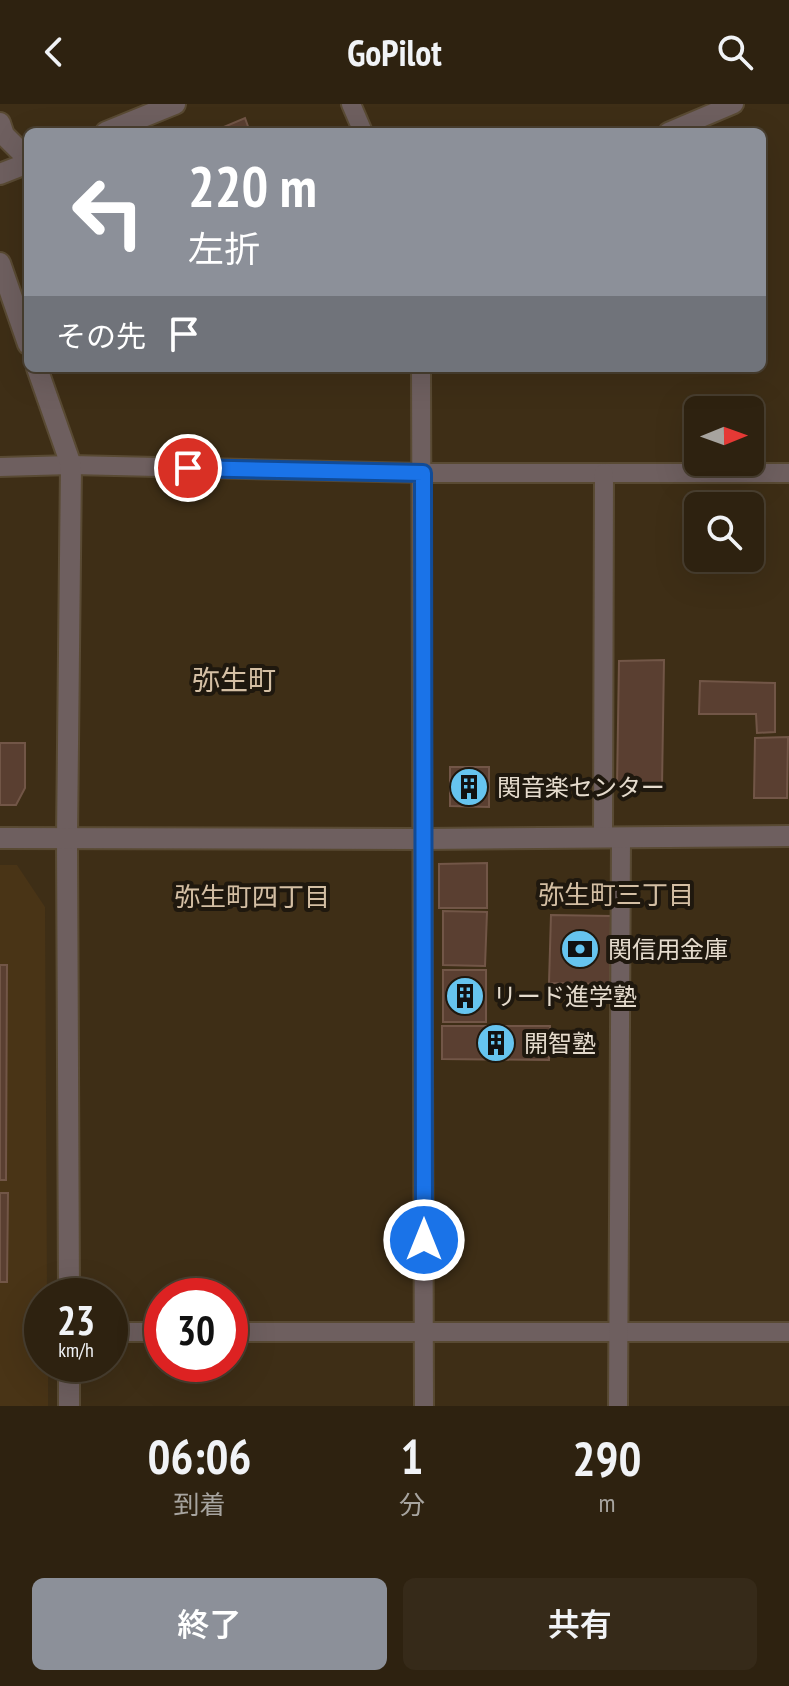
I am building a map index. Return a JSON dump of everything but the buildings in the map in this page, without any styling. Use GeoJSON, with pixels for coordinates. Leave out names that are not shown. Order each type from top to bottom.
{"type":"FeatureCollection","features":[{"type":"Feature","properties":{"kind":"street"},"geometry":{"type":"LineString","coordinates":[[116,128],[175,104]]}},
{"type":"Feature","properties":{"kind":"street"},"geometry":{"type":"LineString","coordinates":[[351,104],[361,128]]}},
{"type":"Feature","properties":{"kind":"street"},"geometry":{"type":"LineString","coordinates":[[677,128],[734,104]]}},
{"type":"Feature","properties":{"kind":"street"},"geometry":{"type":"LineString","coordinates":[[0,123],[4,135],[24,152]]}},
{"type":"Feature","properties":{"kind":"street"},"geometry":{"type":"LineString","coordinates":[[0,174],[24,165]]}},
{"type":"Feature","properties":{"kind":"street"},"geometry":{"type":"LineString","coordinates":[[0,263],[24,332]]}},
{"type":"Feature","properties":{"kind":"street"},"geometry":{"type":"LineString","coordinates":[[38,372],[71,465],[67,838],[69,1278]]}},
{"type":"Feature","properties":{"kind":"street"},"geometry":{"type":"LineString","coordinates":[[421,372],[424,1406]]}},
{"type":"Feature","properties":{"kind":"street"},"geometry":{"type":"LineString","coordinates":[[0,467],[71,465],[423,473],[789,473]]}},
{"type":"Feature","properties":{"kind":"street"},"geometry":{"type":"LineString","coordinates":[[604,473],[612,838],[618,1406]]}},
{"type":"Feature","properties":{"kind":"street"},"geometry":{"type":"LineString","coordinates":[[0,838],[789,836]]}},
{"type":"Feature","properties":{"kind":"street"},"geometry":{"type":"LineString","coordinates":[[248,1332],[789,1332]]}},
{"type":"Feature","properties":{"kind":"street"},"geometry":{"type":"LineString","coordinates":[[69,1382],[69,1406]]}},
{"type":"Feature","properties":{"kind":"shaded area"},"geometry":{"type":"Polygon","coordinates":[[[0,865],[17,865],[45,907],[47,1278],[24,1278],[24,1382],[48,1382],[48,1406],[0,1406],[0,865]]]}},
{"type":"Feature","properties":{"kind":"place","name":"関音楽センター"},"geometry":{"type":"Point","coordinates":[469,787]}},
{"type":"Feature","properties":{"kind":"place","name":"関信用金庫"},"geometry":{"type":"Point","coordinates":[580,949]}},
{"type":"Feature","properties":{"kind":"place","name":"リード進学塾"},"geometry":{"type":"Point","coordinates":[465,996]}},
{"type":"Feature","properties":{"kind":"place","name":"開智塾"},"geometry":{"type":"Point","coordinates":[496,1043]}},
{"type":"Feature","properties":{"kind":"district","name":"弥生町"},"geometry":{"type":"Point","coordinates":[234,679]}},
{"type":"Feature","properties":{"kind":"district","name":"弥生町三丁目"},"geometry":{"type":"Point","coordinates":[616,894]}},
{"type":"Feature","properties":{"kind":"district","name":"弥生町四丁目"},"geometry":{"type":"Point","coordinates":[252,896]}},
{"type":"Feature","properties":{"kind":"route"},"geometry":{"type":"LineString","coordinates":[[188,468],[423,473],[424,1240]]}}]}
